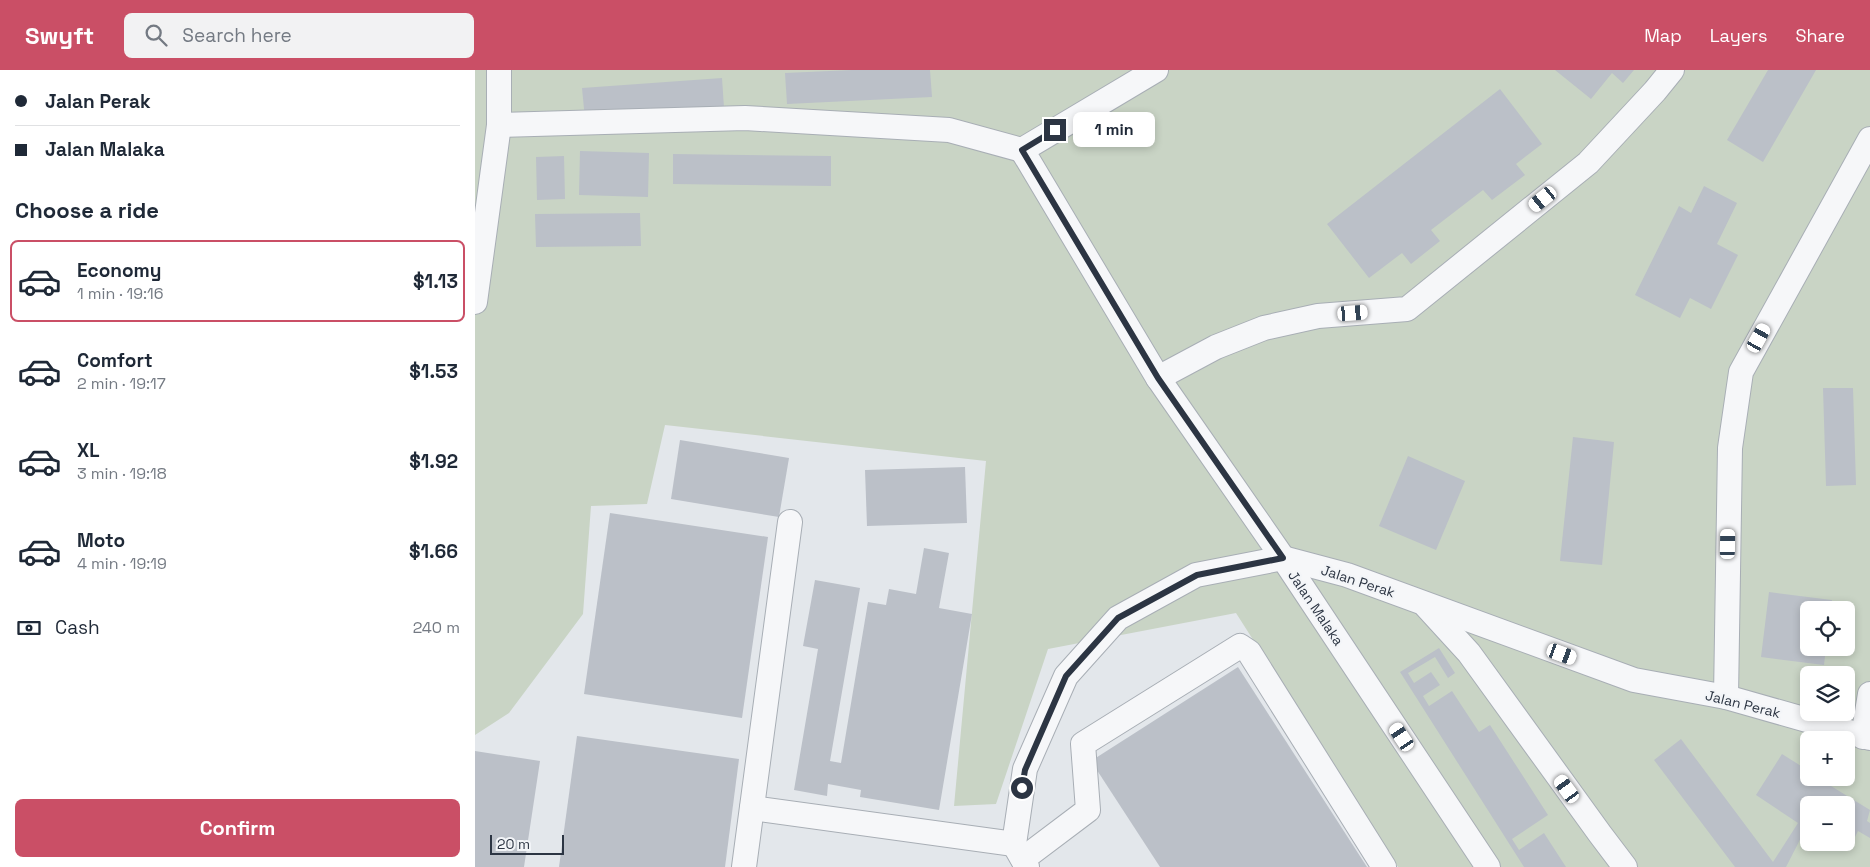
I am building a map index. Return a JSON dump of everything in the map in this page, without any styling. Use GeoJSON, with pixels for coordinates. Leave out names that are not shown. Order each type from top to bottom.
{"type":"FeatureCollection","features":[{"type":"Feature","properties":{"kind":"street"},"geometry":{"type":"LineString","coordinates":[[475,302],[499,125],[499,70]]}},
{"type":"Feature","properties":{"kind":"street"},"geometry":{"type":"LineString","coordinates":[[499,125],[745,118],[949,130],[1022,150],[1156,70]]}},
{"type":"Feature","properties":{"kind":"street"},"geometry":{"type":"LineString","coordinates":[[1158,378],[1217,347],[1263,328],[1318,316],[1407,308],[1588,163],[1655,92],[1672,70]]}},
{"type":"Feature","properties":{"kind":"street"},"geometry":{"type":"LineString","coordinates":[[1726,698],[1730,448],[1741,372],[1870,139]]}},
{"type":"Feature","properties":{"kind":"street","name":"Jalan Malaka"},"geometry":{"type":"LineString","coordinates":[[1022,150],[1158,378],[1283,558],[1488,867]]}},
{"type":"Feature","properties":{"kind":"street"},"geometry":{"type":"LineString","coordinates":[[744,867],[790,522]]}},
{"type":"Feature","properties":{"kind":"street","name":"Jalan Perak"},"geometry":{"type":"LineString","coordinates":[[1022,857],[1025,770],[1066,676],[1118,618],[1197,575],[1283,558],[1347,575],[1634,680],[1726,698],[1867,737]]}},
{"type":"Feature","properties":{"kind":"street"},"geometry":{"type":"LineString","coordinates":[[1423,602],[1469,653],[1599,834],[1625,867]]}},
{"type":"Feature","properties":{"kind":"street"},"geometry":{"type":"LineString","coordinates":[[752,808],[1022,857],[1088,810],[1083,744],[1240,646],[1249,652],[1384,867]]}},
{"type":"Feature","properties":{"kind":"street"},"geometry":{"type":"LineString","coordinates":[[1867,737],[1870,694]]}},
{"type":"Feature","properties":{"kind":"green space"},"geometry":{"type":"Polygon","coordinates":[[[475,70],[1870,70],[1870,867],[1398,867],[1236,613],[1048,649],[996,804],[954,806],[986,461],[665,425],[647,504],[591,506],[583,614],[509,713],[475,735],[475,70]]]}},
{"type":"Feature","properties":{"kind":"building"},"geometry":{"type":"Polygon","coordinates":[[[852,70],[930,70],[932,97],[787,104],[785,73],[852,70]]]}},
{"type":"Feature","properties":{"kind":"building"},"geometry":{"type":"Polygon","coordinates":[[[1555,70],[1634,70],[1623,83],[1612,73],[1591,99],[1555,70]]]}},
{"type":"Feature","properties":{"kind":"building"},"geometry":{"type":"Polygon","coordinates":[[[1768,70],[1816,70],[1763,162],[1727,140],[1768,70]]]}},
{"type":"Feature","properties":{"kind":"building"},"geometry":{"type":"Polygon","coordinates":[[[722,78],[724,108],[585,119],[582,88],[722,78]]]}},
{"type":"Feature","properties":{"kind":"building"},"geometry":{"type":"Polygon","coordinates":[[[1500,89],[1542,144],[1516,164],[1525,175],[1492,200],[1483,190],[1431,230],[1440,241],[1411,264],[1402,253],[1369,278],[1327,224],[1500,89]]]}},
{"type":"Feature","properties":{"kind":"building"},"geometry":{"type":"Polygon","coordinates":[[[580,151],[649,153],[648,197],[579,195],[580,151]]]}},
{"type":"Feature","properties":{"kind":"building"},"geometry":{"type":"Polygon","coordinates":[[[673,154],[831,156],[831,186],[673,184],[673,154]]]}},
{"type":"Feature","properties":{"kind":"building"},"geometry":{"type":"Polygon","coordinates":[[[564,156],[565,199],[537,200],[536,157],[564,156]]]}},
{"type":"Feature","properties":{"kind":"building"},"geometry":{"type":"Polygon","coordinates":[[[1704,186],[1737,203],[1717,244],[1738,255],[1711,309],[1690,298],[1680,318],[1635,295],[1679,206],[1691,213],[1704,186]]]}},
{"type":"Feature","properties":{"kind":"building"},"geometry":{"type":"Polygon","coordinates":[[[640,213],[641,246],[536,247],[535,214],[640,213]]]}},
{"type":"Feature","properties":{"kind":"building"},"geometry":{"type":"Polygon","coordinates":[[[1823,388],[1853,388],[1856,485],[1826,486],[1823,388]]]}},
{"type":"Feature","properties":{"kind":"building"},"geometry":{"type":"Polygon","coordinates":[[[1573,437],[1614,442],[1602,565],[1560,561],[1573,437]]]}},
{"type":"Feature","properties":{"kind":"building"},"geometry":{"type":"Polygon","coordinates":[[[680,440],[789,458],[779,517],[671,499],[680,440]]]}},
{"type":"Feature","properties":{"kind":"building"},"geometry":{"type":"Polygon","coordinates":[[[1408,456],[1465,481],[1436,550],[1379,526],[1408,456]]]}},
{"type":"Feature","properties":{"kind":"building"},"geometry":{"type":"Polygon","coordinates":[[[965,467],[967,523],[867,526],[865,470],[965,467]]]}},
{"type":"Feature","properties":{"kind":"building"},"geometry":{"type":"Polygon","coordinates":[[[610,513],[768,537],[742,718],[584,694],[610,513]]]}},
{"type":"Feature","properties":{"kind":"building"},"geometry":{"type":"Polygon","coordinates":[[[924,548],[949,553],[939,608],[972,614],[939,810],[860,797],[861,790],[828,784],[827,796],[794,790],[818,649],[803,646],[815,580],[860,588],[830,761],[841,763],[868,602],[886,605],[889,589],[916,594],[924,548]]]}},
{"type":"Feature","properties":{"kind":"building"},"geometry":{"type":"Polygon","coordinates":[[[1769,592],[1832,600],[1800,601],[1800,656],[1825,656],[1824,665],[1761,657],[1769,592]]]}},
{"type":"Feature","properties":{"kind":"building"},"geometry":{"type":"Polygon","coordinates":[[[1439,648],[1455,673],[1448,678],[1435,657],[1408,673],[1414,683],[1431,672],[1440,685],[1423,696],[1429,706],[1452,691],[1479,732],[1490,725],[1548,815],[1512,839],[1519,850],[1544,833],[1566,867],[1524,867],[1400,672],[1439,648]]]}},
{"type":"Feature","properties":{"kind":"building"},"geometry":{"type":"Polygon","coordinates":[[[1238,667],[1367,867],[1160,867],[1091,761],[1238,667]]]}},
{"type":"Feature","properties":{"kind":"building"},"geometry":{"type":"Polygon","coordinates":[[[577,736],[739,759],[725,867],[559,867],[577,736]]]}},
{"type":"Feature","properties":{"kind":"building"},"geometry":{"type":"Polygon","coordinates":[[[1681,739],[1773,862],[1798,823],[1756,795],[1782,754],[1800,765],[1800,786],[1831,786],[1847,796],[1800,796],[1800,840],[1786,867],[1735,867],[1654,760],[1681,739]]]}},
{"type":"Feature","properties":{"kind":"building"},"geometry":{"type":"Polygon","coordinates":[[[475,751],[540,761],[524,867],[475,867],[475,751]]]}},
{"type":"Feature","properties":{"kind":"building"},"geometry":{"type":"Polygon","coordinates":[[[1855,801],[1870,810],[1867,821],[1870,823],[1870,838],[1858,831],[1855,837],[1855,801]]]}},
{"type":"Feature","properties":{"kind":"route"},"geometry":{"type":"LineString","coordinates":[[1022,788],[1025,770],[1066,676],[1118,618],[1197,575],[1283,558],[1158,378],[1022,150],[1055,130]]}}]}
